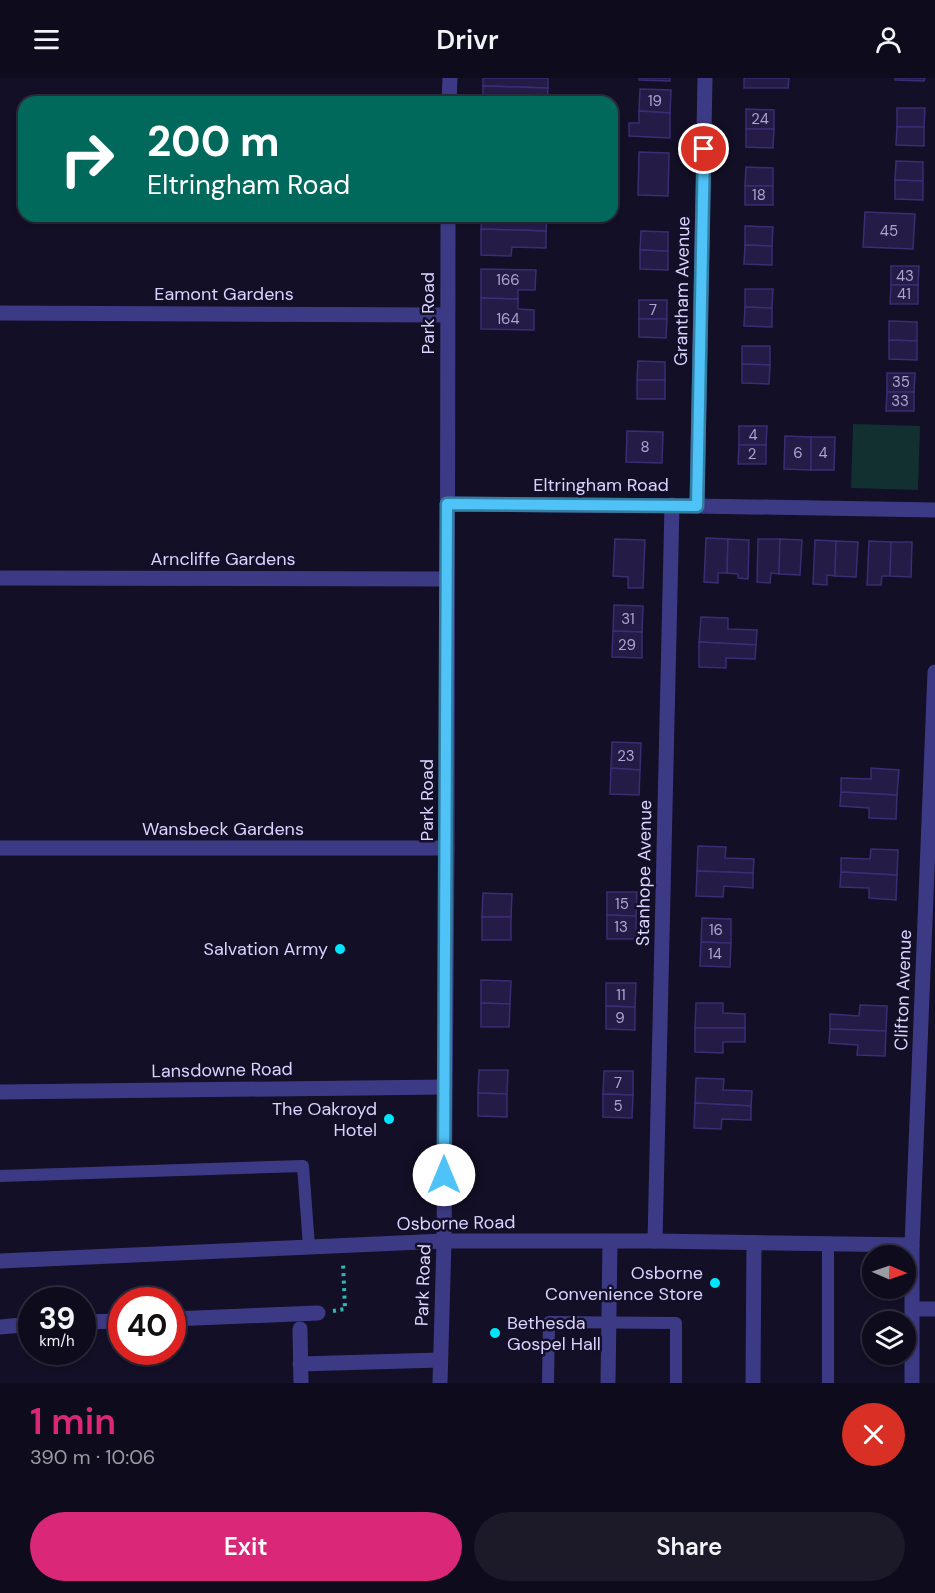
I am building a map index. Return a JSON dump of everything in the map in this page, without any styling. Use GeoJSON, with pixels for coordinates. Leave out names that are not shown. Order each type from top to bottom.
{"type":"FeatureCollection","features":[{"type":"Feature","properties":{"kind":"street"},"geometry":{"type":"LineString","coordinates":[[449,96],[450,78]]}},
{"type":"Feature","properties":{"kind":"street","name":"Grantham Avenue"},"geometry":{"type":"LineString","coordinates":[[697,506],[705,78]]}},
{"type":"Feature","properties":{"kind":"street","name":"Park Road"},"geometry":{"type":"LineString","coordinates":[[440,1383],[444,1240],[447,848],[448,222]]}},
{"type":"Feature","properties":{"kind":"street","name":"Eamont Gardens"},"geometry":{"type":"LineString","coordinates":[[0,313],[447,315]]}},
{"type":"Feature","properties":{"kind":"street","name":"Eltringham Road"},"geometry":{"type":"LineString","coordinates":[[447,504],[935,510]]}},
{"type":"Feature","properties":{"kind":"street","name":"Stanhope Avenue"},"geometry":{"type":"LineString","coordinates":[[655,1241],[672,505]]}},
{"type":"Feature","properties":{"kind":"street","name":"Arncliffe Gardens"},"geometry":{"type":"LineString","coordinates":[[0,578],[447,579]]}},
{"type":"Feature","properties":{"kind":"street","name":"Clifton Avenue"},"geometry":{"type":"LineString","coordinates":[[912,1245],[935,672]]}},
{"type":"Feature","properties":{"kind":"street","name":"Wansbeck Gardens"},"geometry":{"type":"LineString","coordinates":[[0,848],[447,848]]}},
{"type":"Feature","properties":{"kind":"street","name":"Lansdowne Road"},"geometry":{"type":"LineString","coordinates":[[0,1092],[445,1087]]}},
{"type":"Feature","properties":{"kind":"street","name":"Osborne Road"},"geometry":{"type":"LineString","coordinates":[[0,1261],[444,1240],[912,1245]]}},
{"type":"Feature","properties":{"kind":"street"},"geometry":{"type":"LineString","coordinates":[[608,1383],[610,1242]]}},
{"type":"Feature","properties":{"kind":"street"},"geometry":{"type":"LineString","coordinates":[[753,1383],[754,1243]]}},
{"type":"Feature","properties":{"kind":"street","name":"Clifton Avenue"},"geometry":{"type":"LineString","coordinates":[[912,1383],[913,1299]]}},
{"type":"Feature","properties":{"kind":"street"},"geometry":{"type":"LineString","coordinates":[[913,1309],[935,1310]]}},
{"type":"Feature","properties":{"kind":"street"},"geometry":{"type":"LineString","coordinates":[[186,1318],[318,1313]]}},
{"type":"Feature","properties":{"kind":"street"},"geometry":{"type":"LineString","coordinates":[[0,1327],[18,1325]]}},
{"type":"Feature","properties":{"kind":"street"},"geometry":{"type":"LineString","coordinates":[[300,1329],[301,1383]]}},
{"type":"Feature","properties":{"kind":"street"},"geometry":{"type":"LineString","coordinates":[[300,1364],[440,1360]]}},
{"type":"Feature","properties":{"kind":"lane"},"geometry":{"type":"LineString","coordinates":[[0,1176],[303,1166],[309,1246]]}},
{"type":"Feature","properties":{"kind":"lane"},"geometry":{"type":"LineString","coordinates":[[828,1243],[828,1383]]}},
{"type":"Feature","properties":{"kind":"lane"},"geometry":{"type":"LineString","coordinates":[[548,1383],[549,1322],[676,1323],[676,1383]]}},
{"type":"Feature","properties":{"kind":"path"},"geometry":{"type":"LineString","coordinates":[[318,1313],[345,1309],[343,1245]]}},
{"type":"Feature","properties":{"kind":"green space"},"geometry":{"type":"Polygon","coordinates":[[[853,424],[920,426],[918,490],[851,488],[853,424]]]}},
{"type":"Feature","properties":{"kind":"building"},"geometry":{"type":"Polygon","coordinates":[[[483,78],[548,78],[548,88],[483,86],[483,78]]]}},
{"type":"Feature","properties":{"kind":"building"},"geometry":{"type":"Polygon","coordinates":[[[639,78],[670,78],[670,81],[639,80],[639,78]]]}},
{"type":"Feature","properties":{"kind":"building"},"geometry":{"type":"Polygon","coordinates":[[[744,78],[789,78],[788,88],[744,88],[744,78]]]}},
{"type":"Feature","properties":{"kind":"building"},"geometry":{"type":"Polygon","coordinates":[[[895,78],[925,78],[924,81],[895,80],[895,78]]]}},
{"type":"Feature","properties":{"kind":"building"},"geometry":{"type":"Polygon","coordinates":[[[483,86],[548,88],[547,96],[483,96],[483,86]]]}},
{"type":"Feature","properties":{"kind":"building"},"geometry":{"type":"Polygon","coordinates":[[[640,89],[671,90],[670,113],[639,111],[640,89]]]}},
{"type":"Feature","properties":{"kind":"building"},"geometry":{"type":"Polygon","coordinates":[[[897,108],[925,108],[924,127],[897,127],[897,108]]]}},
{"type":"Feature","properties":{"kind":"building"},"geometry":{"type":"Polygon","coordinates":[[[746,109],[774,110],[774,129],[746,129],[746,109]]]}},
{"type":"Feature","properties":{"kind":"building"},"geometry":{"type":"Polygon","coordinates":[[[639,111],[670,113],[670,138],[629,136],[629,123],[639,123],[639,111]]]}},
{"type":"Feature","properties":{"kind":"building"},"geometry":{"type":"Polygon","coordinates":[[[897,127],[924,127],[924,146],[896,145],[897,127]]]}},
{"type":"Feature","properties":{"kind":"building"},"geometry":{"type":"Polygon","coordinates":[[[746,129],[774,129],[773,148],[746,147],[746,129]]]}},
{"type":"Feature","properties":{"kind":"building"},"geometry":{"type":"Polygon","coordinates":[[[639,152],[669,153],[668,196],[638,195],[639,152]]]}},
{"type":"Feature","properties":{"kind":"building"},"geometry":{"type":"Polygon","coordinates":[[[896,161],[923,162],[923,181],[895,180],[896,161]]]}},
{"type":"Feature","properties":{"kind":"building"},"geometry":{"type":"Polygon","coordinates":[[[746,167],[773,168],[773,186],[745,186],[746,167]]]}},
{"type":"Feature","properties":{"kind":"building"},"geometry":{"type":"Polygon","coordinates":[[[895,180],[923,181],[923,200],[895,199],[895,180]]]}},
{"type":"Feature","properties":{"kind":"building"},"geometry":{"type":"Polygon","coordinates":[[[745,186],[773,186],[773,205],[745,205],[745,186]]]}},
{"type":"Feature","properties":{"kind":"building"},"geometry":{"type":"Polygon","coordinates":[[[865,212],[915,214],[913,249],[863,247],[865,212]]]}},
{"type":"Feature","properties":{"kind":"building"},"geometry":{"type":"Polygon","coordinates":[[[482,222],[547,222],[546,231],[481,229],[482,222]]]}},
{"type":"Feature","properties":{"kind":"building"},"geometry":{"type":"Polygon","coordinates":[[[745,226],[773,227],[772,246],[745,245],[745,226]]]}},
{"type":"Feature","properties":{"kind":"building"},"geometry":{"type":"Polygon","coordinates":[[[481,229],[546,231],[546,248],[512,247],[511,256],[481,255],[481,229]]]}},
{"type":"Feature","properties":{"kind":"building"},"geometry":{"type":"Polygon","coordinates":[[[641,231],[668,232],[668,251],[640,250],[641,231]]]}},
{"type":"Feature","properties":{"kind":"building"},"geometry":{"type":"Polygon","coordinates":[[[745,245],[772,246],[772,265],[744,264],[745,245]]]}},
{"type":"Feature","properties":{"kind":"building"},"geometry":{"type":"Polygon","coordinates":[[[640,250],[668,251],[668,270],[640,269],[640,250]]]}},
{"type":"Feature","properties":{"kind":"building"},"geometry":{"type":"Polygon","coordinates":[[[891,266],[919,266],[918,285],[891,285],[891,266]]]}},
{"type":"Feature","properties":{"kind":"building"},"geometry":{"type":"Polygon","coordinates":[[[481,269],[536,270],[535,290],[518,290],[518,299],[481,298],[481,269]]]}},
{"type":"Feature","properties":{"kind":"building"},"geometry":{"type":"Polygon","coordinates":[[[891,285],[918,285],[918,304],[890,304],[891,285]]]}},
{"type":"Feature","properties":{"kind":"building"},"geometry":{"type":"Polygon","coordinates":[[[745,289],[773,289],[772,308],[745,307],[745,289]]]}},
{"type":"Feature","properties":{"kind":"building"},"geometry":{"type":"Polygon","coordinates":[[[481,298],[518,299],[518,309],[534,310],[534,330],[481,329],[481,298]]]}},
{"type":"Feature","properties":{"kind":"building"},"geometry":{"type":"Polygon","coordinates":[[[639,300],[667,300],[667,319],[639,319],[639,300]]]}},
{"type":"Feature","properties":{"kind":"building"},"geometry":{"type":"Polygon","coordinates":[[[745,307],[772,308],[772,327],[744,326],[745,307]]]}},
{"type":"Feature","properties":{"kind":"building"},"geometry":{"type":"Polygon","coordinates":[[[639,319],[667,319],[666,338],[639,337],[639,319]]]}},
{"type":"Feature","properties":{"kind":"building"},"geometry":{"type":"Polygon","coordinates":[[[889,321],[917,322],[917,341],[889,340],[889,321]]]}},
{"type":"Feature","properties":{"kind":"building"},"geometry":{"type":"Polygon","coordinates":[[[889,340],[917,341],[917,360],[889,359],[889,340]]]}},
{"type":"Feature","properties":{"kind":"building"},"geometry":{"type":"Polygon","coordinates":[[[742,346],[770,346],[770,365],[742,364],[742,346]]]}},
{"type":"Feature","properties":{"kind":"building"},"geometry":{"type":"Polygon","coordinates":[[[638,361],[665,362],[665,380],[637,380],[638,361]]]}},
{"type":"Feature","properties":{"kind":"building"},"geometry":{"type":"Polygon","coordinates":[[[742,364],[770,365],[769,384],[742,383],[742,364]]]}},
{"type":"Feature","properties":{"kind":"building"},"geometry":{"type":"Polygon","coordinates":[[[887,373],[915,373],[914,392],[887,392],[887,373]]]}},
{"type":"Feature","properties":{"kind":"building"},"geometry":{"type":"Polygon","coordinates":[[[637,380],[665,380],[665,399],[637,399],[637,380]]]}},
{"type":"Feature","properties":{"kind":"building"},"geometry":{"type":"Polygon","coordinates":[[[887,392],[914,392],[914,411],[886,411],[887,392]]]}},
{"type":"Feature","properties":{"kind":"building"},"geometry":{"type":"Polygon","coordinates":[[[739,426],[767,426],[766,445],[739,445],[739,426]]]}},
{"type":"Feature","properties":{"kind":"building"},"geometry":{"type":"Polygon","coordinates":[[[627,431],[663,432],[662,463],[626,462],[627,431]]]}},
{"type":"Feature","properties":{"kind":"building"},"geometry":{"type":"Polygon","coordinates":[[[785,436],[811,437],[811,470],[784,469],[785,436]]]}},
{"type":"Feature","properties":{"kind":"building"},"geometry":{"type":"Polygon","coordinates":[[[811,437],[835,437],[834,470],[811,470],[811,437]]]}},
{"type":"Feature","properties":{"kind":"building"},"geometry":{"type":"Polygon","coordinates":[[[739,445],[766,445],[766,464],[738,464],[739,445]]]}},
{"type":"Feature","properties":{"kind":"building"},"geometry":{"type":"Polygon","coordinates":[[[706,538],[728,539],[727,573],[718,573],[718,583],[704,582],[706,538]]]}},
{"type":"Feature","properties":{"kind":"building"},"geometry":{"type":"Polygon","coordinates":[[[615,539],[645,540],[643,588],[628,588],[628,577],[613,576],[615,539]]]}},
{"type":"Feature","properties":{"kind":"building"},"geometry":{"type":"Polygon","coordinates":[[[728,539],[749,540],[748,579],[738,578],[738,574],[727,573],[728,539]]]}},
{"type":"Feature","properties":{"kind":"building"},"geometry":{"type":"Polygon","coordinates":[[[758,539],[780,539],[779,574],[771,573],[770,583],[757,582],[758,539]]]}},
{"type":"Feature","properties":{"kind":"building"},"geometry":{"type":"Polygon","coordinates":[[[780,539],[802,540],[800,575],[779,574],[780,539]]]}},
{"type":"Feature","properties":{"kind":"building"},"geometry":{"type":"Polygon","coordinates":[[[815,540],[836,541],[835,576],[827,575],[827,585],[813,584],[815,540]]]}},
{"type":"Feature","properties":{"kind":"building"},"geometry":{"type":"Polygon","coordinates":[[[836,541],[858,542],[856,577],[835,576],[836,541]]]}},
{"type":"Feature","properties":{"kind":"building"},"geometry":{"type":"Polygon","coordinates":[[[869,541],[891,542],[890,576],[882,576],[881,585],[867,585],[869,541]]]}},
{"type":"Feature","properties":{"kind":"building"},"geometry":{"type":"Polygon","coordinates":[[[891,542],[912,542],[911,577],[890,576],[891,542]]]}},
{"type":"Feature","properties":{"kind":"building"},"geometry":{"type":"Polygon","coordinates":[[[614,605],[643,606],[642,632],[613,631],[614,605]]]}},
{"type":"Feature","properties":{"kind":"building"},"geometry":{"type":"Polygon","coordinates":[[[701,617],[728,618],[728,629],[757,630],[756,645],[699,642],[701,617]]]}},
{"type":"Feature","properties":{"kind":"building"},"geometry":{"type":"Polygon","coordinates":[[[613,631],[642,632],[642,658],[612,657],[613,631]]]}},
{"type":"Feature","properties":{"kind":"building"},"geometry":{"type":"Polygon","coordinates":[[[699,642],[756,645],[755,659],[726,658],[726,668],[699,667],[699,642]]]}},
{"type":"Feature","properties":{"kind":"building"},"geometry":{"type":"Polygon","coordinates":[[[612,742],[641,743],[640,770],[611,768],[612,742]]]}},
{"type":"Feature","properties":{"kind":"building"},"geometry":{"type":"Polygon","coordinates":[[[611,768],[640,770],[639,795],[610,794],[611,768]]]}},
{"type":"Feature","properties":{"kind":"building"},"geometry":{"type":"Polygon","coordinates":[[[871,768],[899,770],[897,795],[841,792],[841,778],[871,779],[871,768]]]}},
{"type":"Feature","properties":{"kind":"building"},"geometry":{"type":"Polygon","coordinates":[[[841,792],[897,795],[896,819],[869,818],[869,808],[840,806],[841,792]]]}},
{"type":"Feature","properties":{"kind":"building"},"geometry":{"type":"Polygon","coordinates":[[[698,846],[726,847],[725,858],[754,859],[753,873],[697,871],[698,846]]]}},
{"type":"Feature","properties":{"kind":"building"},"geometry":{"type":"Polygon","coordinates":[[[871,849],[898,850],[897,875],[841,872],[841,858],[870,859],[871,849]]]}},
{"type":"Feature","properties":{"kind":"building"},"geometry":{"type":"Polygon","coordinates":[[[697,871],[753,873],[753,888],[724,886],[723,897],[696,896],[697,871]]]}},
{"type":"Feature","properties":{"kind":"building"},"geometry":{"type":"Polygon","coordinates":[[[841,872],[897,875],[896,900],[869,898],[869,888],[840,887],[841,872]]]}},
{"type":"Feature","properties":{"kind":"building"},"geometry":{"type":"Polygon","coordinates":[[[607,892],[637,892],[636,916],[607,915],[607,892]]]}},
{"type":"Feature","properties":{"kind":"building"},"geometry":{"type":"Polygon","coordinates":[[[483,893],[512,894],[511,917],[482,917],[483,893]]]}},
{"type":"Feature","properties":{"kind":"building"},"geometry":{"type":"Polygon","coordinates":[[[607,915],[636,916],[636,939],[607,939],[607,915]]]}},
{"type":"Feature","properties":{"kind":"building"},"geometry":{"type":"Polygon","coordinates":[[[482,917],[511,917],[511,940],[482,940],[482,917]]]}},
{"type":"Feature","properties":{"kind":"building"},"geometry":{"type":"Polygon","coordinates":[[[702,918],[731,919],[731,943],[701,942],[702,918]]]}},
{"type":"Feature","properties":{"kind":"building"},"geometry":{"type":"Polygon","coordinates":[[[701,942],[731,943],[730,967],[700,966],[701,942]]]}},
{"type":"Feature","properties":{"kind":"building"},"geometry":{"type":"Polygon","coordinates":[[[481,980],[511,981],[510,1004],[481,1003],[481,980]]]}},
{"type":"Feature","properties":{"kind":"building"},"geometry":{"type":"Polygon","coordinates":[[[606,983],[636,983],[635,1007],[606,1006],[606,983]]]}},
{"type":"Feature","properties":{"kind":"building"},"geometry":{"type":"Polygon","coordinates":[[[481,1003],[510,1004],[509,1027],[481,1027],[481,1003]]]}},
{"type":"Feature","properties":{"kind":"building"},"geometry":{"type":"Polygon","coordinates":[[[696,1003],[723,1003],[723,1013],[745,1014],[745,1028],[695,1028],[696,1003]]]}},
{"type":"Feature","properties":{"kind":"building"},"geometry":{"type":"Polygon","coordinates":[[[860,1005],[887,1006],[886,1031],[830,1029],[830,1014],[859,1016],[860,1005]]]}},
{"type":"Feature","properties":{"kind":"building"},"geometry":{"type":"Polygon","coordinates":[[[606,1006],[635,1007],[635,1030],[606,1029],[606,1006]]]}},
{"type":"Feature","properties":{"kind":"building"},"geometry":{"type":"Polygon","coordinates":[[[695,1028],[745,1028],[745,1042],[723,1042],[723,1053],[695,1052],[695,1028]]]}},
{"type":"Feature","properties":{"kind":"building"},"geometry":{"type":"Polygon","coordinates":[[[830,1029],[886,1031],[885,1056],[857,1055],[858,1045],[829,1043],[830,1029]]]}},
{"type":"Feature","properties":{"kind":"building"},"geometry":{"type":"Polygon","coordinates":[[[479,1070],[508,1070],[507,1094],[478,1093],[479,1070]]]}},
{"type":"Feature","properties":{"kind":"building"},"geometry":{"type":"Polygon","coordinates":[[[604,1071],[633,1071],[633,1095],[603,1094],[604,1071]]]}},
{"type":"Feature","properties":{"kind":"building"},"geometry":{"type":"Polygon","coordinates":[[[696,1078],[724,1079],[723,1090],[752,1091],[751,1106],[695,1103],[696,1078]]]}},
{"type":"Feature","properties":{"kind":"building"},"geometry":{"type":"Polygon","coordinates":[[[478,1093],[507,1094],[507,1117],[478,1116],[478,1093]]]}},
{"type":"Feature","properties":{"kind":"building"},"geometry":{"type":"Polygon","coordinates":[[[603,1094],[633,1095],[632,1118],[603,1117],[603,1094]]]}},
{"type":"Feature","properties":{"kind":"building"},"geometry":{"type":"Polygon","coordinates":[[[695,1103],[751,1106],[751,1120],[722,1119],[721,1129],[694,1128],[695,1103]]]}},
{"type":"Feature","properties":{"kind":"place","name":"Salvation Army"},"geometry":{"type":"Point","coordinates":[340,949]}},
{"type":"Feature","properties":{"kind":"place","name":"The Oakroyd Hotel"},"geometry":{"type":"Point","coordinates":[389,1119]}},
{"type":"Feature","properties":{"kind":"place","name":"Osborne Convenience Store"},"geometry":{"type":"Point","coordinates":[715,1283]}},
{"type":"Feature","properties":{"kind":"place","name":"Bethesda Gospel Hall"},"geometry":{"type":"Point","coordinates":[495,1333]}},
{"type":"Feature","properties":{"kind":"route"},"geometry":{"type":"LineString","coordinates":[[444,1175],[447,504],[697,506],[704,149]]}}]}
